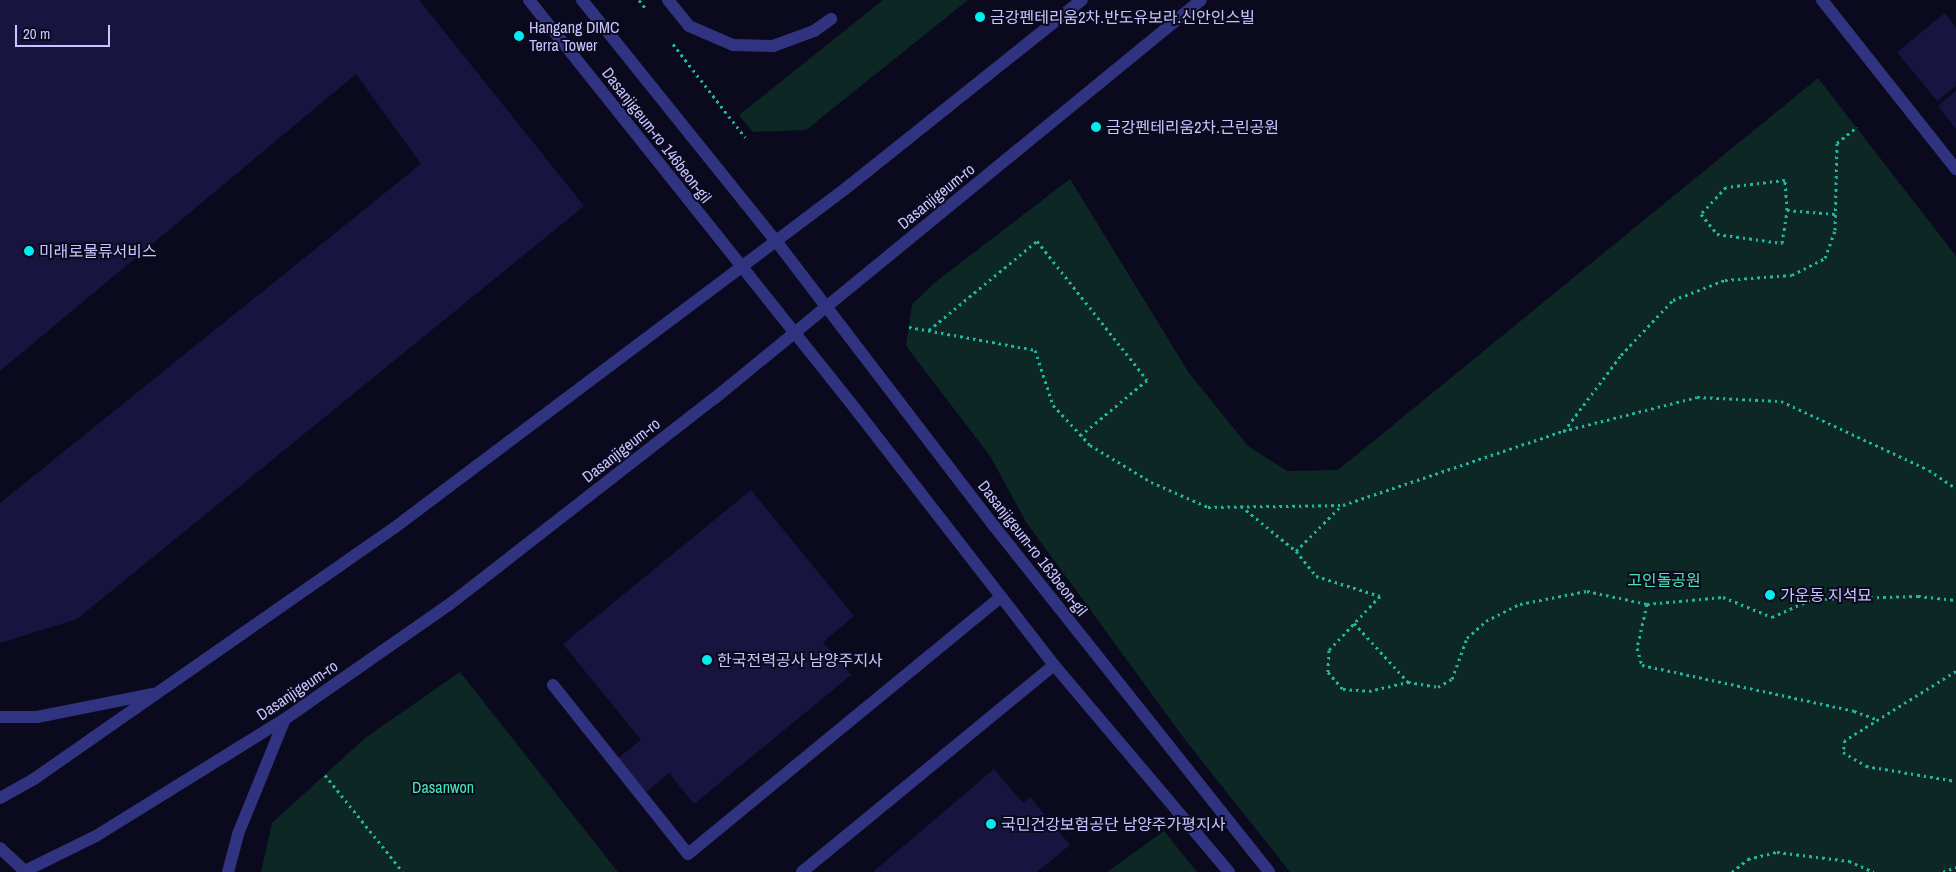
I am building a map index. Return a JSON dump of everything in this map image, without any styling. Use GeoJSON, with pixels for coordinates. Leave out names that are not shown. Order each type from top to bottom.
{"type":"FeatureCollection","features":[{"type":"Feature","properties":{"kind":"street","name":"Dasanjigeum-ro 146beon-gil"},"geometry":{"type":"LineString","coordinates":[[529,0],[742,268]]}},
{"type":"Feature","properties":{"kind":"street","name":"Dasanjigeum-ro 146beon-gil"},"geometry":{"type":"LineString","coordinates":[[582,0],[776,241]]}},
{"type":"Feature","properties":{"kind":"street"},"geometry":{"type":"LineString","coordinates":[[668,0],[689,26],[733,45],[774,46],[814,31],[831,19]]}},
{"type":"Feature","properties":{"kind":"street"},"geometry":{"type":"LineString","coordinates":[[0,798],[34,779],[394,528],[742,268],[1082,0]]}},
{"type":"Feature","properties":{"kind":"street","name":"Dasanjigeum-ro"},"geometry":{"type":"LineString","coordinates":[[24,872],[96,836],[285,719],[450,604],[715,398],[793,332],[1201,0]]}},
{"type":"Feature","properties":{"kind":"street"},"geometry":{"type":"LineString","coordinates":[[1823,0],[1956,169]]}},
{"type":"Feature","properties":{"kind":"street","name":"Dasanjigeum-ro 163beon-gil"},"geometry":{"type":"LineString","coordinates":[[776,241],[994,526],[1269,872]]}},
{"type":"Feature","properties":{"kind":"street"},"geometry":{"type":"LineString","coordinates":[[742,268],[1054,665],[1229,872]]}},
{"type":"Feature","properties":{"kind":"street"},"geometry":{"type":"LineString","coordinates":[[552,685],[688,854],[1001,597]]}},
{"type":"Feature","properties":{"kind":"street"},"geometry":{"type":"LineString","coordinates":[[809,870],[1054,665]]}},
{"type":"Feature","properties":{"kind":"street"},"geometry":{"type":"LineString","coordinates":[[0,717],[37,717],[156,693]]}},
{"type":"Feature","properties":{"kind":"street"},"geometry":{"type":"LineString","coordinates":[[228,872],[238,834],[285,719]]}},
{"type":"Feature","properties":{"kind":"street"},"geometry":{"type":"LineString","coordinates":[[0,848],[24,872]]}},
{"type":"Feature","properties":{"kind":"path"},"geometry":{"type":"LineString","coordinates":[[638,0],[650,15]]}},
{"type":"Feature","properties":{"kind":"path"},"geometry":{"type":"LineString","coordinates":[[668,38],[745,137]]}},
{"type":"Feature","properties":{"kind":"path"},"geometry":{"type":"LineString","coordinates":[[1563,431],[1621,355],[1673,300],[1725,280],[1792,275],[1826,258],[1835,230],[1837,144],[1857,127]]}},
{"type":"Feature","properties":{"kind":"path"},"geometry":{"type":"LineString","coordinates":[[1785,180],[1787,210],[1782,243],[1717,234],[1701,214],[1726,187],[1785,180]]}},
{"type":"Feature","properties":{"kind":"path"},"geometry":{"type":"LineString","coordinates":[[1787,210],[1835,214]]}},
{"type":"Feature","properties":{"kind":"path"},"geometry":{"type":"LineString","coordinates":[[928,331],[1037,241],[1147,380],[1081,435]]}},
{"type":"Feature","properties":{"kind":"path"},"geometry":{"type":"LineString","coordinates":[[909,327],[1035,350],[1052,405],[1090,445],[1151,482],[1208,507],[1342,505],[1563,431],[1697,397],[1781,401],[1929,470],[1956,488]]}},
{"type":"Feature","properties":{"kind":"path"},"geometry":{"type":"LineString","coordinates":[[1296,551],[1342,505]]}},
{"type":"Feature","properties":{"kind":"path"},"geometry":{"type":"LineString","coordinates":[[1241,506],[1296,551],[1316,576],[1380,596],[1329,650],[1328,672],[1343,689],[1369,691],[1408,682],[1438,688],[1452,679],[1467,638],[1486,621],[1520,604],[1587,591],[1647,604],[1722,597],[1772,617],[1812,599],[1918,596],[1956,600]]}},
{"type":"Feature","properties":{"kind":"path"},"geometry":{"type":"LineString","coordinates":[[1647,604],[1637,648],[1642,665],[1854,711],[1876,719]]}},
{"type":"Feature","properties":{"kind":"path"},"geometry":{"type":"LineString","coordinates":[[1354,623],[1408,682]]}},
{"type":"Feature","properties":{"kind":"path"},"geometry":{"type":"LineString","coordinates":[[1956,671],[1845,740],[1842,752],[1866,766],[1956,781]]}},
{"type":"Feature","properties":{"kind":"path"},"geometry":{"type":"LineString","coordinates":[[325,775],[403,872]]}},
{"type":"Feature","properties":{"kind":"path"},"geometry":{"type":"LineString","coordinates":[[1732,872],[1748,859],[1777,852],[1849,861],[1874,872]]}},
{"type":"Feature","properties":{"kind":"path"},"geometry":{"type":"LineString","coordinates":[[1943,872],[1956,867]]}},
{"type":"Feature","properties":{"kind":"green space"},"geometry":{"type":"Polygon","coordinates":[[[883,0],[968,0],[806,130],[753,132],[739,115],[883,0]]]}},
{"type":"Feature","properties":{"kind":"green space","name":"고인돌공원"},"geometry":{"type":"Polygon","coordinates":[[[1818,78],[1956,256],[1956,872],[1290,872],[1186,741],[1026,522],[990,456],[906,346],[912,304],[938,280],[1070,179],[1189,373],[1248,446],[1287,471],[1338,470],[1818,78]]]}},
{"type":"Feature","properties":{"kind":"green space","name":"Dasanwon"},"geometry":{"type":"Polygon","coordinates":[[[460,672],[618,872],[261,872],[272,823],[365,738],[460,672]]]}},
{"type":"Feature","properties":{"kind":"green space"},"geometry":{"type":"Polygon","coordinates":[[[1164,831],[1197,872],[1107,872],[1164,831]]]}},
{"type":"Feature","properties":{"kind":"building"},"geometry":{"type":"Polygon","coordinates":[[[0,0],[419,0],[584,206],[77,619],[0,643],[0,503],[421,164],[356,74],[0,371],[0,0]]]}},
{"type":"Feature","properties":{"kind":"building"},"geometry":{"type":"Polygon","coordinates":[[[1945,13],[1956,27],[1956,86],[1937,101],[1897,52],[1945,13]]]}},
{"type":"Feature","properties":{"kind":"building"},"geometry":{"type":"Polygon","coordinates":[[[1956,91],[1956,129],[1938,106],[1956,91]]]}},
{"type":"Feature","properties":{"kind":"building","name":"한국전력공사 남양주지사"},"geometry":{"type":"Polygon","coordinates":[[[751,490],[854,616],[823,642],[851,675],[694,804],[669,773],[645,793],[617,759],[641,740],[563,644],[751,490]]]}},
{"type":"Feature","properties":{"kind":"building","name":"국민건강보험공단 남양주가평지사"},"geometry":{"type":"Polygon","coordinates":[[[994,769],[1023,803],[1030,797],[1070,845],[1037,872],[873,872],[994,769]]]}},
{"type":"Feature","properties":{"kind":"place","name":"금강펜테리움2차.반도유보라.신안인스빌"},"geometry":{"type":"Point","coordinates":[980,17]}},
{"type":"Feature","properties":{"kind":"place","name":"Hangang DIMC Terra Tower"},"geometry":{"type":"Point","coordinates":[519,36]}},
{"type":"Feature","properties":{"kind":"place","name":"금강펜테리움2차.근린공원"},"geometry":{"type":"Point","coordinates":[1096,127]}},
{"type":"Feature","properties":{"kind":"place","name":"미래로물류서비스"},"geometry":{"type":"Point","coordinates":[29,251]}},
{"type":"Feature","properties":{"kind":"place","name":"가운동 지석묘"},"geometry":{"type":"Point","coordinates":[1770,595]}},
{"type":"Feature","properties":{"kind":"place","name":"한국전력공사 남양주지사"},"geometry":{"type":"Point","coordinates":[707,660]}},
{"type":"Feature","properties":{"kind":"place","name":"국민건강보험공단 남양주가평지사"},"geometry":{"type":"Point","coordinates":[991,824]}}]}
